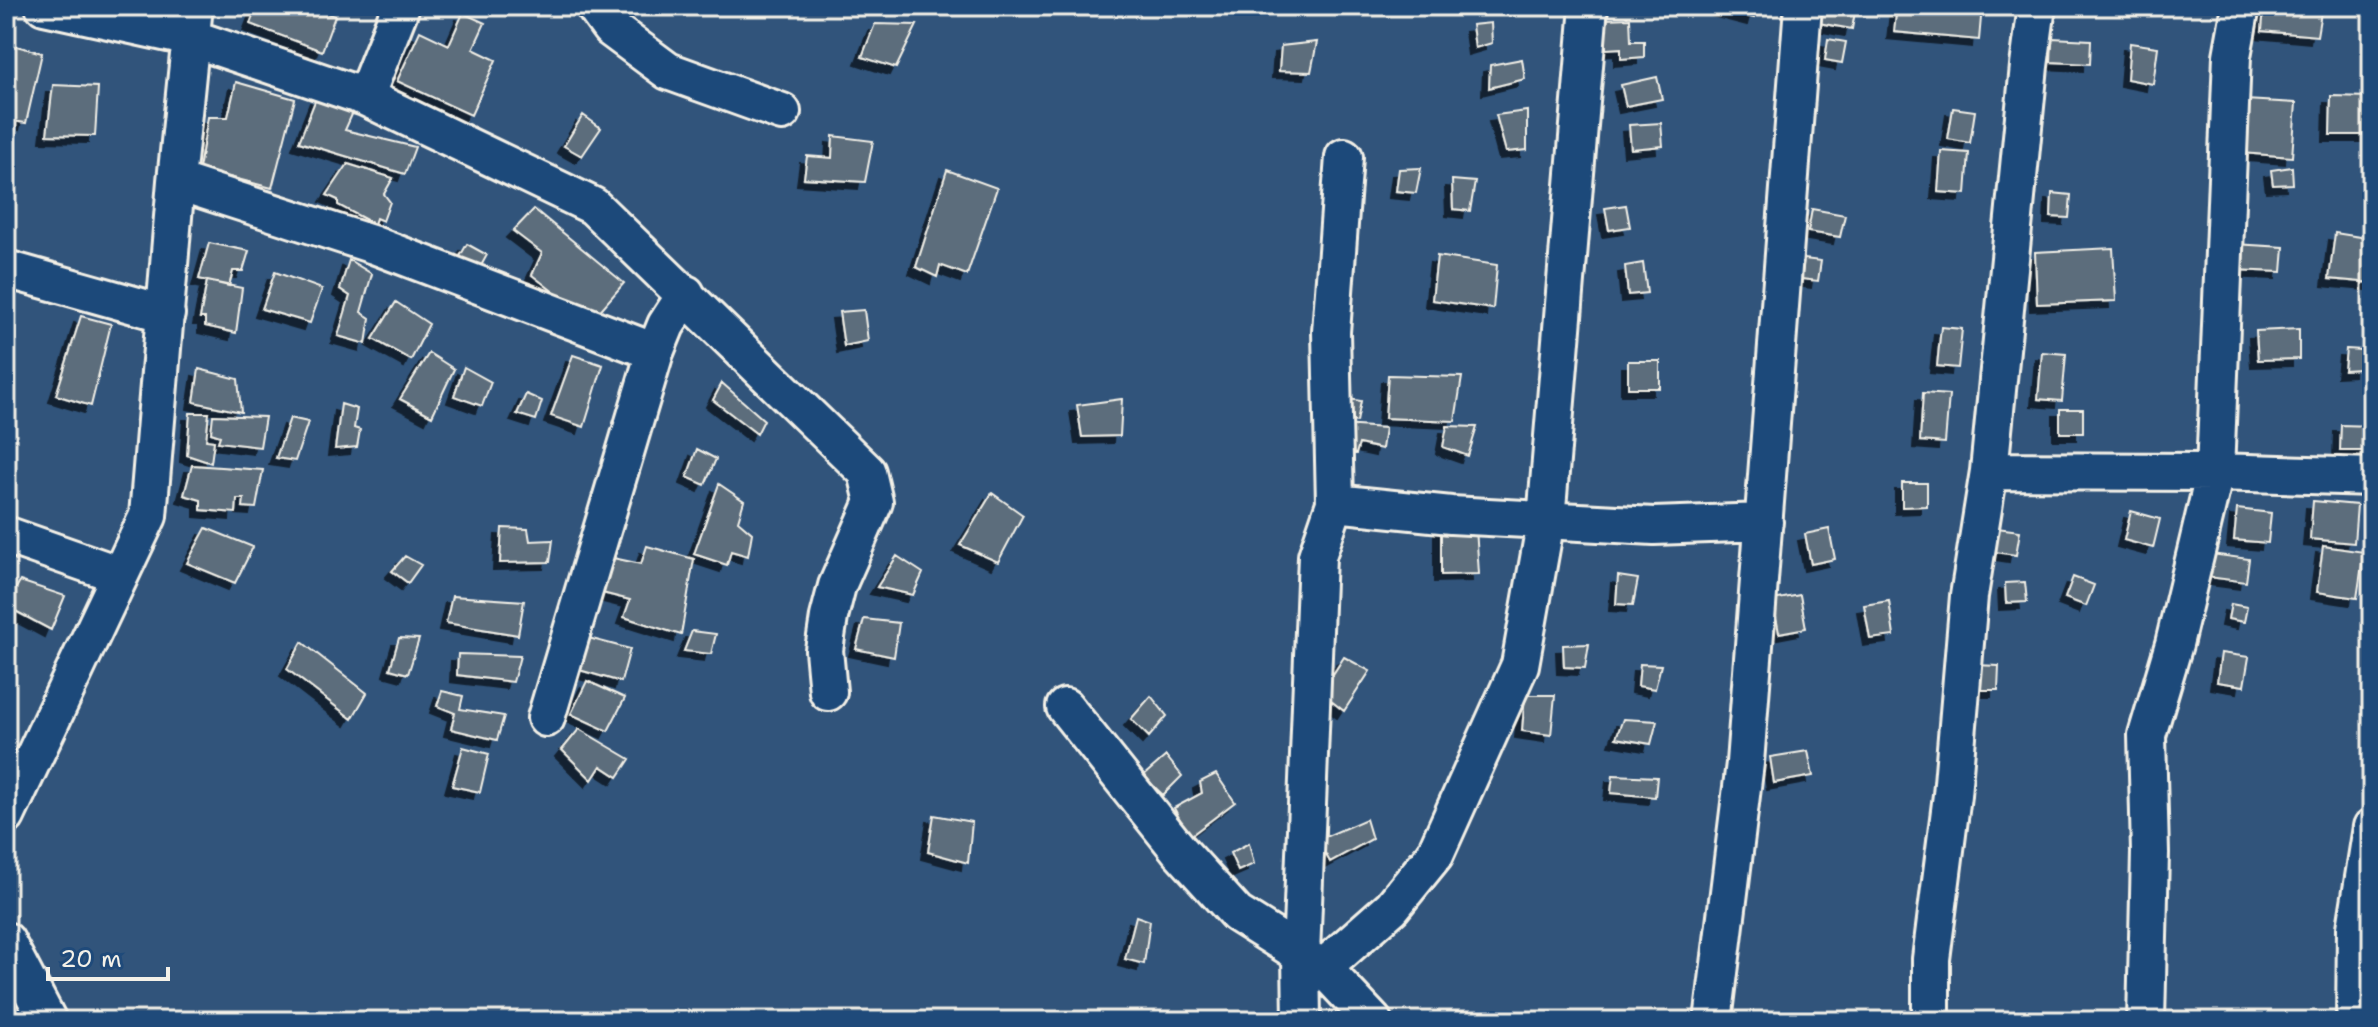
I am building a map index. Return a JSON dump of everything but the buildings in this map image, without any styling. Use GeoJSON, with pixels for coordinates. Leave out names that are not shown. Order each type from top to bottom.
{"type":"FeatureCollection","features":[{"type":"Feature","properties":{"kind":"street"},"geometry":{"type":"LineString","coordinates":[[44,6],[193,22],[365,97],[593,206],[867,472],[874,502],[837,586],[829,617],[824,650],[828,692]]}},
{"type":"Feature","properties":{"kind":"street"},"geometry":{"type":"LineString","coordinates":[[365,97],[401,6]]}},
{"type":"Feature","properties":{"kind":"street"},"geometry":{"type":"LineString","coordinates":[[594,6],[610,28],[668,71],[782,112]]}},
{"type":"Feature","properties":{"kind":"street"},"geometry":{"type":"LineString","coordinates":[[1312,961],[1392,907],[1435,854],[1520,665],[1546,520],[1589,6]]}},
{"type":"Feature","properties":{"kind":"street"},"geometry":{"type":"LineString","coordinates":[[1713,1021],[1745,763],[1803,6]]}},
{"type":"Feature","properties":{"kind":"street"},"geometry":{"type":"LineString","coordinates":[[1931,1021],[1931,959],[1952,795],[1969,596],[1989,471],[2037,6]]}},
{"type":"Feature","properties":{"kind":"street"},"geometry":{"type":"LineString","coordinates":[[2146,1021],[2150,853],[2147,735],[2174,644],[2215,472],[2232,56],[2241,6]]}},
{"type":"Feature","properties":{"kind":"street"},"geometry":{"type":"LineString","coordinates":[[6,816],[148,516],[176,181],[193,22]]}},
{"type":"Feature","properties":{"kind":"street"},"geometry":{"type":"LineString","coordinates":[[1302,1021],[1312,961],[1317,556],[1335,503],[1331,332],[1344,157]]}},
{"type":"Feature","properties":{"kind":"street"},"geometry":{"type":"LineString","coordinates":[[176,181],[374,245],[655,352]]}},
{"type":"Feature","properties":{"kind":"street"},"geometry":{"type":"LineString","coordinates":[[6,269],[166,314]]}},
{"type":"Feature","properties":{"kind":"street"},"geometry":{"type":"LineString","coordinates":[[546,718],[655,352],[666,325],[686,294]]}},
{"type":"Feature","properties":{"kind":"street"},"geometry":{"type":"LineString","coordinates":[[1989,471],[2215,472],[2372,477]]}},
{"type":"Feature","properties":{"kind":"street"},"geometry":{"type":"LineString","coordinates":[[1335,503],[1451,515],[1654,526],[1764,522]]}},
{"type":"Feature","properties":{"kind":"street"},"geometry":{"type":"LineString","coordinates":[[6,535],[120,575]]}},
{"type":"Feature","properties":{"kind":"street"},"geometry":{"type":"LineString","coordinates":[[1065,707],[1179,850],[1237,914],[1312,961],[1373,1021]]}},
{"type":"Feature","properties":{"kind":"street"},"geometry":{"type":"LineString","coordinates":[[2355,1021],[2356,928],[2372,827]]}},
{"type":"Feature","properties":{"kind":"street"},"geometry":{"type":"LineString","coordinates":[[6,941],[48,1021]]}}]}
